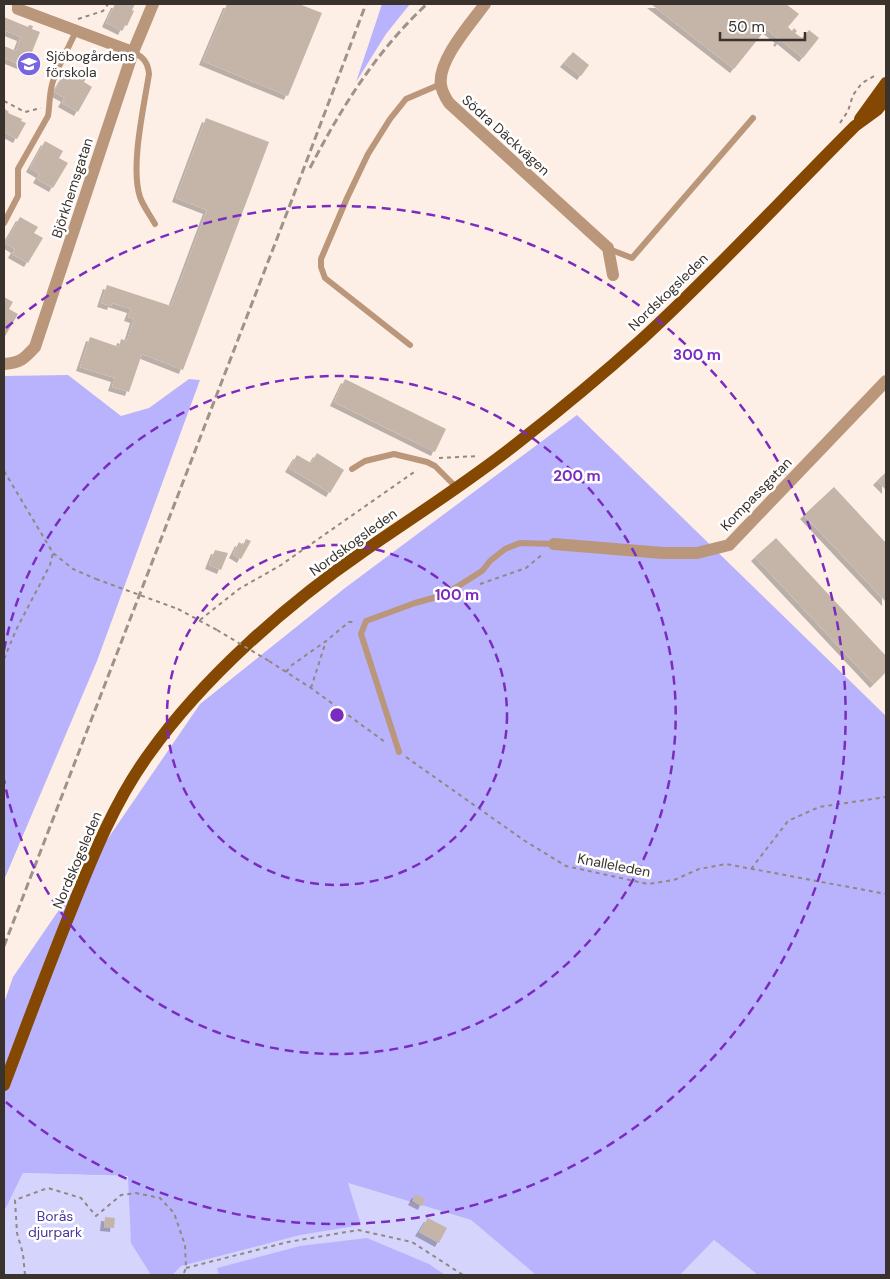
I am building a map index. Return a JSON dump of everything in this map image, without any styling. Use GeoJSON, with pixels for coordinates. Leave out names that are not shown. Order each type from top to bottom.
{"type":"FeatureCollection","features":[{"type":"Feature","properties":{"kind":"main road","name":"Nordskogsleden"},"geometry":{"type":"LineString","coordinates":[[855,126],[883,78]]}},
{"type":"Feature","properties":{"kind":"main road","name":"Nordskogsleden"},"geometry":{"type":"LineString","coordinates":[[4,1085],[85,876],[110,820],[128,785],[164,733],[196,696],[232,660],[297,602],[358,555],[457,488],[516,444],[563,407],[642,339],[703,281],[855,126],[877,110],[886,100]]}},
{"type":"Feature","properties":{"kind":"street","name":"Björkhemsgatan"},"geometry":{"type":"LineString","coordinates":[[4,364],[15,364],[35,347],[132,52],[153,4]]}},
{"type":"Feature","properties":{"kind":"street"},"geometry":{"type":"LineString","coordinates":[[441,84],[442,66],[447,56],[485,4]]}},
{"type":"Feature","properties":{"kind":"street"},"geometry":{"type":"LineString","coordinates":[[18,6],[70,29],[132,52]]}},
{"type":"Feature","properties":{"kind":"street","name":"Södra Däckvägen"},"geometry":{"type":"LineString","coordinates":[[441,84],[449,103],[608,248]]}},
{"type":"Feature","properties":{"kind":"street"},"geometry":{"type":"LineString","coordinates":[[608,248],[613,275]]}},
{"type":"Feature","properties":{"kind":"street","name":"Kompassgatan"},"geometry":{"type":"LineString","coordinates":[[554,544],[697,554],[729,545],[886,381]]}},
{"type":"Feature","properties":{"kind":"lane"},"geometry":{"type":"LineString","coordinates":[[4,223],[18,196],[18,169],[48,116],[53,82],[70,29]]}},
{"type":"Feature","properties":{"kind":"lane"},"geometry":{"type":"LineString","coordinates":[[132,52],[142,57],[148,64],[149,74],[137,160],[137,179],[140,196],[155,224]]}},
{"type":"Feature","properties":{"kind":"lane"},"geometry":{"type":"LineString","coordinates":[[410,345],[325,278],[321,268],[321,259],[368,154],[390,119],[406,99],[441,84]]}},
{"type":"Feature","properties":{"kind":"lane"},"geometry":{"type":"LineString","coordinates":[[608,248],[632,258],[753,118]]}},
{"type":"Feature","properties":{"kind":"lane"},"geometry":{"type":"LineString","coordinates":[[352,468],[377,457],[394,454],[427,462],[435,466],[457,488]]}},
{"type":"Feature","properties":{"kind":"lane"},"geometry":{"type":"LineString","coordinates":[[399,752],[362,634],[366,621],[415,603],[444,595],[482,571],[490,561],[506,549],[520,542],[554,544]]}},
{"type":"Feature","properties":{"kind":"path"},"geometry":{"type":"LineString","coordinates":[[70,29],[79,18],[102,11],[108,4]]}},
{"type":"Feature","properties":{"kind":"path"},"geometry":{"type":"LineString","coordinates":[[839,124],[862,83],[883,78]]}},
{"type":"Feature","properties":{"kind":"path"},"geometry":{"type":"LineString","coordinates":[[4,101],[25,112],[41,108],[49,101]]}},
{"type":"Feature","properties":{"kind":"path"},"geometry":{"type":"LineString","coordinates":[[200,620],[239,589],[281,565],[427,462],[438,458],[463,458],[483,455]]}},
{"type":"Feature","properties":{"kind":"path"},"geometry":{"type":"LineString","coordinates":[[4,471],[53,553],[50,565],[16,630],[4,659]]}},
{"type":"Feature","properties":{"kind":"path","name":"Knalleleden"},"geometry":{"type":"LineString","coordinates":[[53,553],[73,569],[178,609],[200,620],[286,672],[525,841],[566,866],[648,884],[674,880],[700,869],[726,864],[886,894]]}},
{"type":"Feature","properties":{"kind":"path"},"geometry":{"type":"LineString","coordinates":[[286,672],[292,665],[349,622]]}},
{"type":"Feature","properties":{"kind":"path"},"geometry":{"type":"LineString","coordinates":[[311,688],[326,641]]}},
{"type":"Feature","properties":{"kind":"path"},"geometry":{"type":"LineString","coordinates":[[751,869],[788,821],[819,807],[886,797]]}},
{"type":"Feature","properties":{"kind":"path"},"geometry":{"type":"LineString","coordinates":[[25,1275],[23,1254],[17,1233],[15,1200],[48,1188],[81,1198],[96,1216],[121,1195],[136,1192],[160,1198],[174,1214],[185,1245],[186,1268],[183,1275]]}},
{"type":"Feature","properties":{"kind":"path"},"geometry":{"type":"LineString","coordinates":[[186,1268],[288,1242],[358,1230],[412,1242],[463,1275]]}},
{"type":"Feature","properties":{"kind":"green space","name":"Borås djurpark"},"geometry":{"type":"Polygon","coordinates":[[[23,1173],[348,1183],[471,1220],[536,1275],[4,1275],[4,1212],[23,1173]]]}},
{"type":"Feature","properties":{"kind":"green space"},"geometry":{"type":"Polygon","coordinates":[[[714,1240],[758,1275],[680,1275],[714,1240]]]}},
{"type":"Feature","properties":{"kind":"shaded area"},"geometry":{"type":"Polygon","coordinates":[[[382,4],[410,4],[386,34],[356,82],[382,4]]]}},
{"type":"Feature","properties":{"kind":"shaded area"},"geometry":{"type":"Polygon","coordinates":[[[68,375],[121,416],[149,408],[189,379],[200,380],[97,661],[4,880],[4,376],[68,375]]]}},
{"type":"Feature","properties":{"kind":"shaded area"},"geometry":{"type":"Polygon","coordinates":[[[577,415],[886,716],[886,1275],[758,1275],[714,1240],[680,1275],[536,1275],[471,1220],[348,1183],[361,1225],[300,1235],[181,1266],[172,1275],[151,1275],[131,1243],[128,1176],[23,1173],[4,1212],[4,1003],[13,977],[200,704],[345,588],[577,415]]]}},
{"type":"Feature","properties":{"kind":"shaded area"},"geometry":{"type":"Polygon","coordinates":[[[367,1238],[429,1264],[445,1275],[219,1275],[217,1268],[300,1246],[367,1238]]]}},
{"type":"Feature","properties":{"kind":"building"},"geometry":{"type":"Polygon","coordinates":[[[115,4],[135,4],[127,26],[125,25],[122,31],[106,23],[115,4]]]}},
{"type":"Feature","properties":{"kind":"building"},"geometry":{"type":"Polygon","coordinates":[[[227,4],[299,4],[322,13],[288,96],[203,61],[227,4]]]}},
{"type":"Feature","properties":{"kind":"building"},"geometry":{"type":"Polygon","coordinates":[[[651,4],[786,4],[799,14],[788,27],[792,31],[794,28],[797,31],[795,33],[802,38],[809,30],[819,38],[803,58],[781,40],[779,43],[777,41],[779,39],[766,29],[734,69],[651,4]]]}},
{"type":"Feature","properties":{"kind":"building"},"geometry":{"type":"Polygon","coordinates":[[[4,17],[28,27],[29,25],[33,26],[32,29],[40,32],[26,67],[4,58],[4,46],[16,51],[21,37],[6,31],[4,37],[4,17]]]}},
{"type":"Feature","properties":{"kind":"building"},"geometry":{"type":"Polygon","coordinates":[[[573,52],[589,65],[581,76],[564,63],[573,52]]]}},
{"type":"Feature","properties":{"kind":"building"},"geometry":{"type":"Polygon","coordinates":[[[70,66],[87,76],[84,82],[92,87],[78,112],[62,103],[65,98],[54,92],[70,66]]]}},
{"type":"Feature","properties":{"kind":"building"},"geometry":{"type":"Polygon","coordinates":[[[5,109],[8,113],[22,119],[21,121],[26,123],[17,139],[4,132],[5,109]]]}},
{"type":"Feature","properties":{"kind":"building"},"geometry":{"type":"Polygon","coordinates":[[[206,118],[269,142],[183,370],[142,354],[129,392],[112,387],[115,378],[80,367],[90,337],[119,347],[121,339],[127,341],[134,319],[128,317],[131,309],[112,303],[111,306],[101,303],[107,285],[171,306],[207,210],[176,198],[206,118]]]}},
{"type":"Feature","properties":{"kind":"building"},"geometry":{"type":"Polygon","coordinates":[[[45,141],[63,151],[59,158],[68,163],[53,188],[37,179],[40,174],[30,168],[45,141]]]}},
{"type":"Feature","properties":{"kind":"building"},"geometry":{"type":"Polygon","coordinates":[[[20,217],[38,227],[34,233],[43,238],[28,263],[12,254],[15,249],[5,243],[20,217]]]}},
{"type":"Feature","properties":{"kind":"building"},"geometry":{"type":"Polygon","coordinates":[[[4,297],[13,302],[9,309],[18,314],[4,338],[4,297]]]}},
{"type":"Feature","properties":{"kind":"building"},"geometry":{"type":"Polygon","coordinates":[[[345,379],[446,429],[435,452],[334,402],[345,379]]]}},
{"type":"Feature","properties":{"kind":"building"},"geometry":{"type":"Polygon","coordinates":[[[317,453],[344,470],[330,493],[289,468],[297,455],[311,463],[317,453]]]}},
{"type":"Feature","properties":{"kind":"building"},"geometry":{"type":"Polygon","coordinates":[[[886,472],[886,490],[877,481],[886,472]]]}},
{"type":"Feature","properties":{"kind":"building"},"geometry":{"type":"Polygon","coordinates":[[[834,487],[886,543],[886,602],[804,515],[834,487]]]}},
{"type":"Feature","properties":{"kind":"building"},"geometry":{"type":"Polygon","coordinates":[[[776,538],[886,656],[886,672],[874,684],[755,557],[776,538]]]}},
{"type":"Feature","properties":{"kind":"building"},"geometry":{"type":"Polygon","coordinates":[[[246,539],[251,541],[241,559],[233,554],[239,542],[243,545],[246,539]]]}},
{"type":"Feature","properties":{"kind":"building"},"geometry":{"type":"Polygon","coordinates":[[[215,550],[228,553],[221,570],[209,565],[215,550]]]}},
{"type":"Feature","properties":{"kind":"building"},"geometry":{"type":"Polygon","coordinates":[[[416,1194],[425,1199],[422,1206],[412,1201],[416,1194]]]}},
{"type":"Feature","properties":{"kind":"building"},"geometry":{"type":"Polygon","coordinates":[[[105,1217],[115,1218],[114,1228],[104,1227],[105,1217]]]}},
{"type":"Feature","properties":{"kind":"building"},"geometry":{"type":"Polygon","coordinates":[[[428,1218],[447,1228],[439,1243],[419,1232],[428,1218]]]}},
{"type":"Feature","properties":{"kind":"railway"},"geometry":{"type":"LineString","coordinates":[[4,946],[366,4]]}},
{"type":"Feature","properties":{"kind":"railway"},"geometry":{"type":"LineString","coordinates":[[310,168],[334,124],[361,81],[392,41],[427,4]]}},
{"type":"Feature","properties":{"kind":"place","name":"Sjöbogårdens förskola"},"geometry":{"type":"Point","coordinates":[29,64]}}]}
